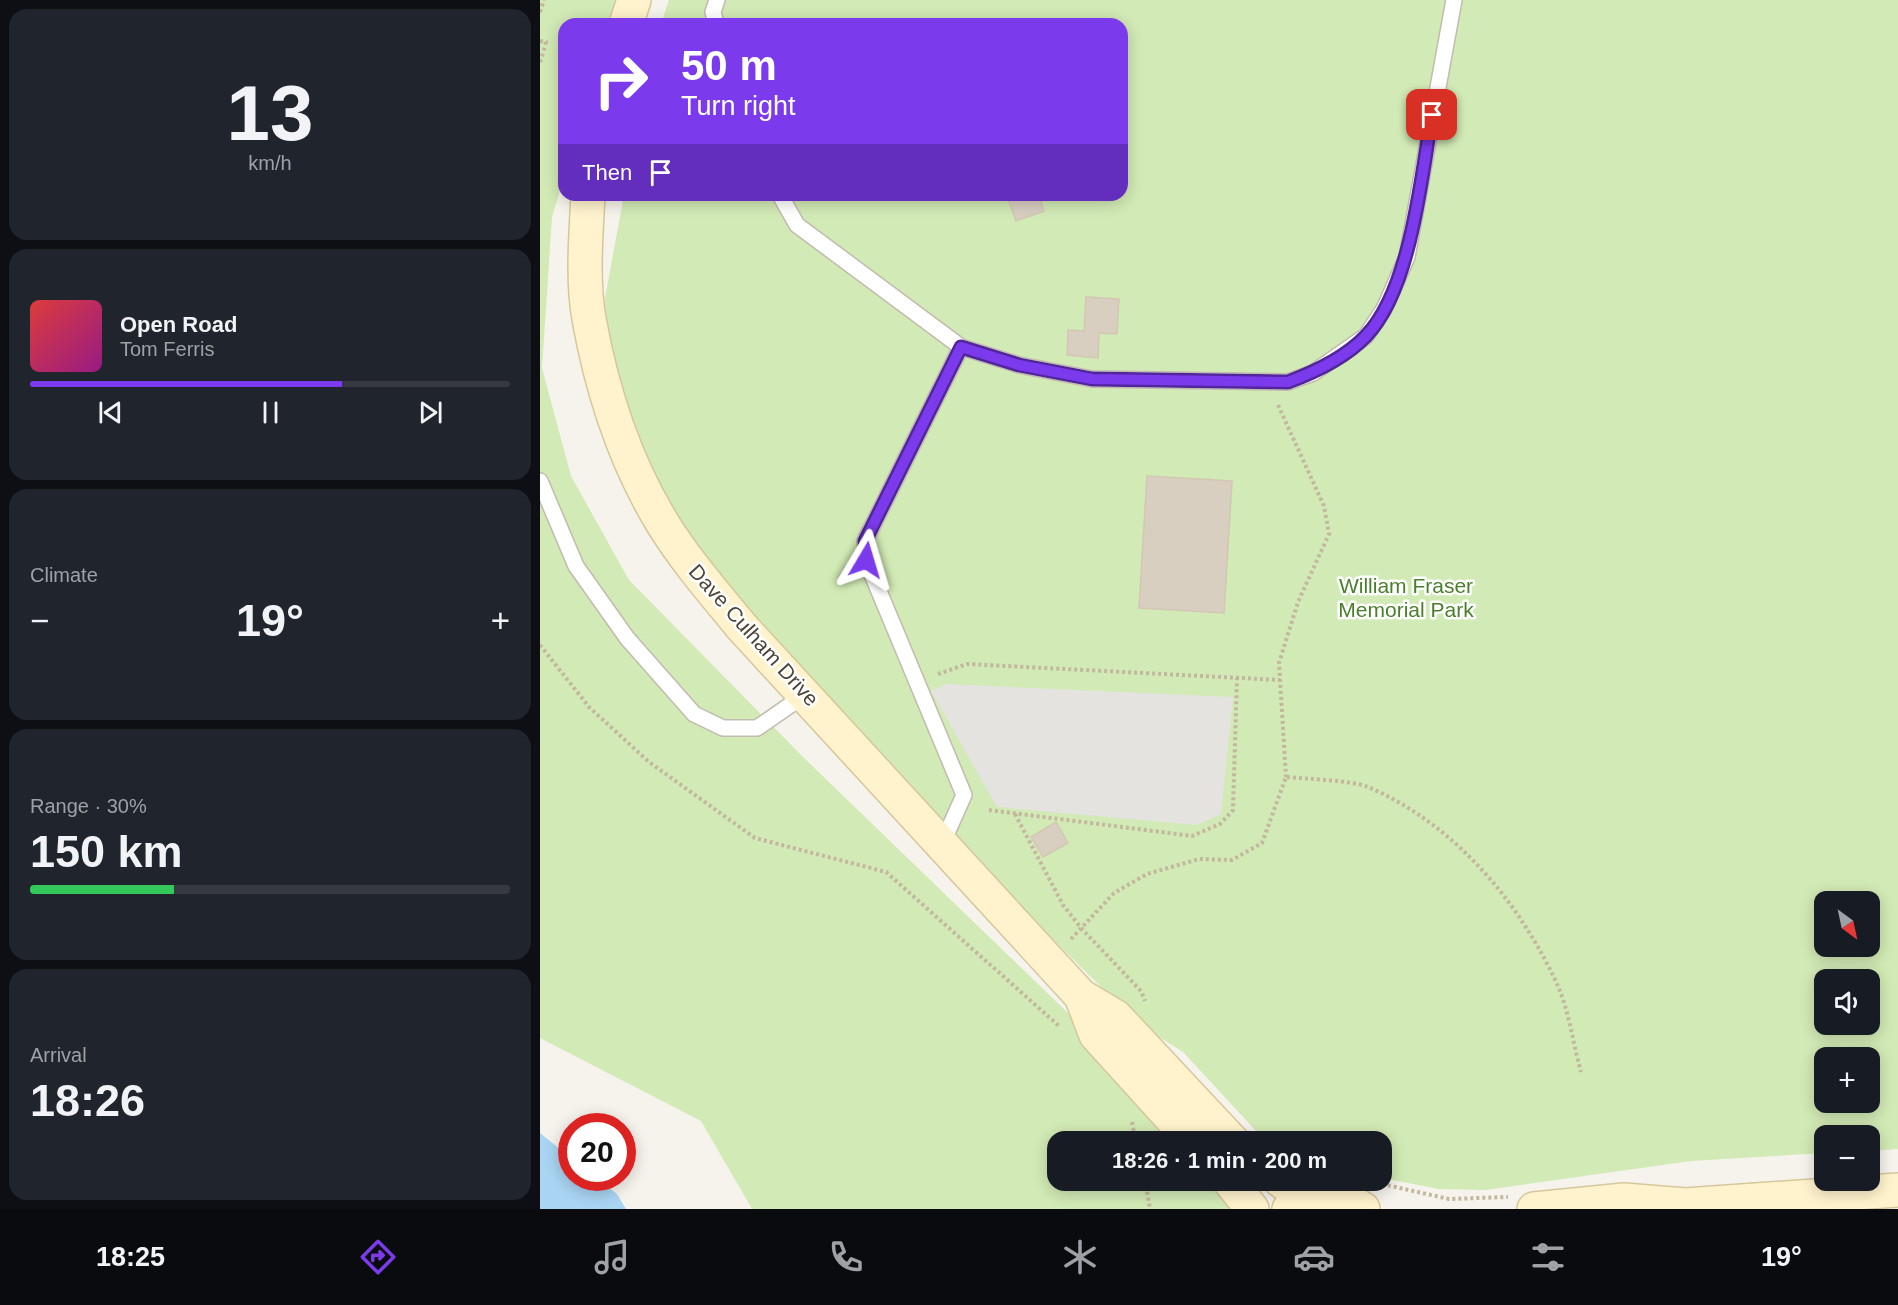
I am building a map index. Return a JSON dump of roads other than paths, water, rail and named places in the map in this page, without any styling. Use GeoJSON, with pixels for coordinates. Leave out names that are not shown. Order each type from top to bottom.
{"type":"FeatureCollection","features":[{"type":"Feature","properties":{"kind":"main road"},"geometry":{"type":"LineString","coordinates":[[628,18],[634,0]]}},
{"type":"Feature","properties":{"kind":"main road","name":"Dave Culham Drive"},"geometry":{"type":"LineString","coordinates":[[588,201],[586,243],[589,317],[609,406],[625,449],[663,524],[692,566],[741,626],[806,694],[1081,996],[1116,1017],[1223,1131]]}},
{"type":"Feature","properties":{"kind":"main road","name":"Dave Culham Drive"},"geometry":{"type":"LineString","coordinates":[[1081,996],[1096,1035],[1183,1131]]}},
{"type":"Feature","properties":{"kind":"main road"},"geometry":{"type":"LineString","coordinates":[[1526,1203],[1624,1200],[1679,1207],[1898,1190]]}},
{"type":"Feature","properties":{"kind":"main road"},"geometry":{"type":"LineString","coordinates":[[1238,1191],[1252,1209]]}},
{"type":"Feature","properties":{"kind":"main road"},"geometry":{"type":"LineString","coordinates":[[1288,1191],[1298,1205],[1318,1197],[1370,1196]]}},
{"type":"Feature","properties":{"kind":"lane"},"geometry":{"type":"LineString","coordinates":[[714,18],[713,12],[717,0]]}},
{"type":"Feature","properties":{"kind":"lane"},"geometry":{"type":"LineString","coordinates":[[783,201],[797,225],[961,347],[1019,365],[1092,379],[1288,382],[1313,373],[1366,336],[1384,309],[1407,257],[1454,0]]}},
{"type":"Feature","properties":{"kind":"lane"},"geometry":{"type":"LineString","coordinates":[[942,844],[964,795],[914,682],[866,560],[865,541],[961,347]]}},
{"type":"Feature","properties":{"kind":"lane"},"geometry":{"type":"LineString","coordinates":[[540,481],[576,566],[627,638],[693,714],[723,728],[757,728],[806,694]]}},
{"type":"Feature","properties":{"kind":"water"},"geometry":{"type":"Polygon","coordinates":[[[540,1133],[558,1148],[558,1191],[613,1191],[626,1209],[540,1209],[540,1133]]]}},
{"type":"Feature","properties":{"kind":"park label","name":"William Fraser Memorial Park"},"geometry":{"type":"Point","coordinates":[1406,597]}}]}
